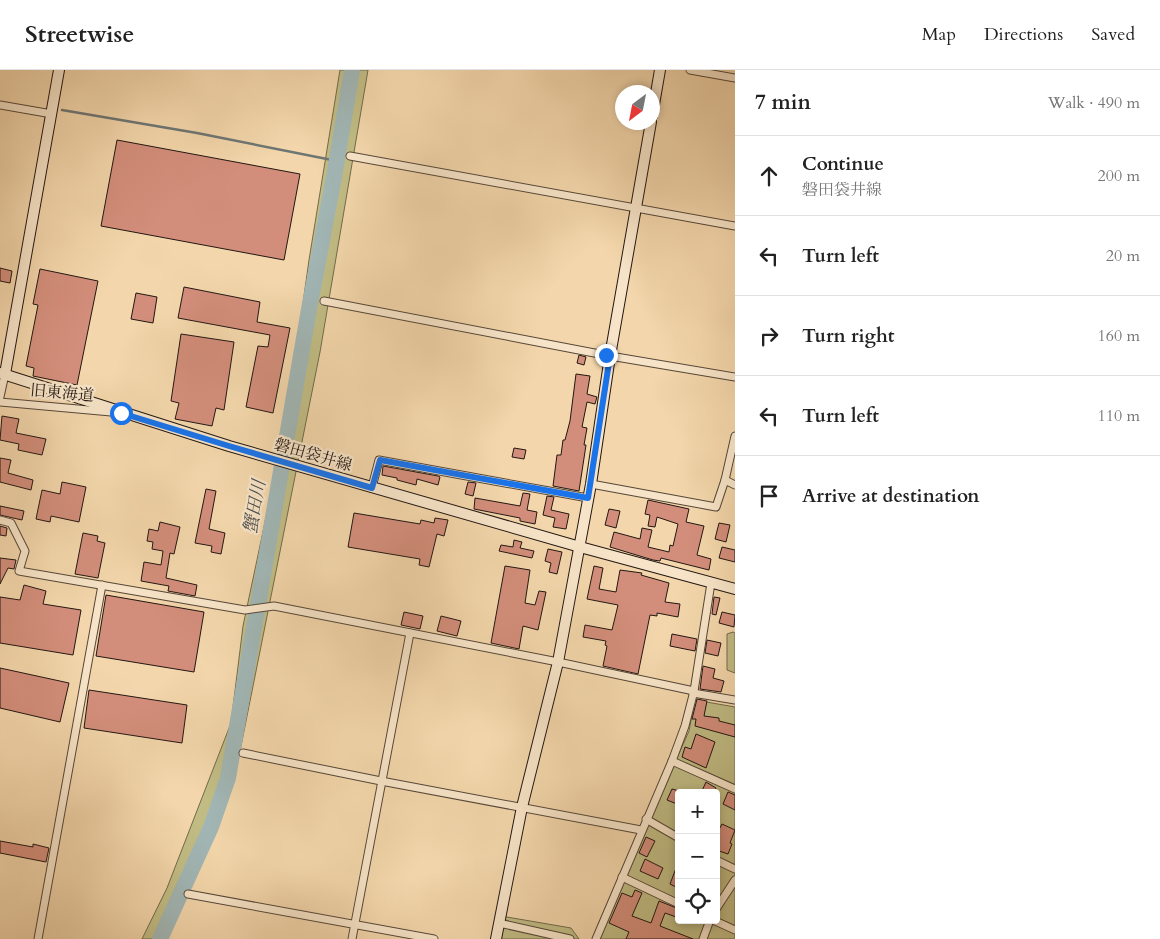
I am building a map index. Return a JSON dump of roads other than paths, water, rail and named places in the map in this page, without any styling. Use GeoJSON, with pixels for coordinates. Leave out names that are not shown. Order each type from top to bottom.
{"type":"FeatureCollection","features":[{"type":"Feature","properties":{"kind":"street"},"geometry":{"type":"LineString","coordinates":[[0,397],[59,70]]}},
{"type":"Feature","properties":{"kind":"street"},"geometry":{"type":"LineString","coordinates":[[657,85],[660,70]]}},
{"type":"Feature","properties":{"kind":"street"},"geometry":{"type":"LineString","coordinates":[[690,70],[735,78]]}},
{"type":"Feature","properties":{"kind":"street"},"geometry":{"type":"LineString","coordinates":[[0,105],[52,114]]}},
{"type":"Feature","properties":{"kind":"street"},"geometry":{"type":"LineString","coordinates":[[496,939],[522,807],[558,662],[580,547],[610,356],[651,130]]}},
{"type":"Feature","properties":{"kind":"street"},"geometry":{"type":"LineString","coordinates":[[350,156],[735,226]]}},
{"type":"Feature","properties":{"kind":"street"},"geometry":{"type":"LineString","coordinates":[[324,301],[610,356],[735,377]]}},
{"type":"Feature","properties":{"kind":"street","name":"磐田袋井線"},"geometry":{"type":"LineString","coordinates":[[3,373],[121,413],[297,466],[735,589]]}},
{"type":"Feature","properties":{"kind":"street","name":"旧東海道"},"geometry":{"type":"LineString","coordinates":[[0,402],[121,413]]}},
{"type":"Feature","properties":{"kind":"street"},"geometry":{"type":"LineString","coordinates":[[591,484],[716,507],[725,480],[735,436]]}},
{"type":"Feature","properties":{"kind":"street"},"geometry":{"type":"LineString","coordinates":[[372,488],[380,460],[588,498]]}},
{"type":"Feature","properties":{"kind":"street"},"geometry":{"type":"LineString","coordinates":[[725,480],[735,485]]}},
{"type":"Feature","properties":{"kind":"street"},"geometry":{"type":"LineString","coordinates":[[0,520],[11,522],[25,550],[19,571],[245,610],[274,606],[558,662],[735,700]]}},
{"type":"Feature","properties":{"kind":"street"},"geometry":{"type":"LineString","coordinates":[[596,939],[686,726],[711,583]]}},
{"type":"Feature","properties":{"kind":"street"},"geometry":{"type":"LineString","coordinates":[[38,939],[102,585]]}},
{"type":"Feature","properties":{"kind":"street"},"geometry":{"type":"LineString","coordinates":[[352,939],[410,633]]}},
{"type":"Feature","properties":{"kind":"street"},"geometry":{"type":"LineString","coordinates":[[243,753],[641,830]]}},
{"type":"Feature","properties":{"kind":"street"},"geometry":{"type":"LineString","coordinates":[[672,761],[735,790]]}},
{"type":"Feature","properties":{"kind":"street"},"geometry":{"type":"LineString","coordinates":[[646,819],[675,836]]}},
{"type":"Feature","properties":{"kind":"street"},"geometry":{"type":"LineString","coordinates":[[720,862],[735,869]]}},
{"type":"Feature","properties":{"kind":"street"},"geometry":{"type":"LineString","coordinates":[[622,877],[675,902]]}},
{"type":"Feature","properties":{"kind":"street"},"geometry":{"type":"LineString","coordinates":[[720,903],[735,880]]}},
{"type":"Feature","properties":{"kind":"street"},"geometry":{"type":"LineString","coordinates":[[188,894],[434,939]]}},
{"type":"Feature","properties":{"kind":"street"},"geometry":{"type":"LineString","coordinates":[[499,923],[570,939]]}},
{"type":"Feature","properties":{"kind":"street"},"geometry":{"type":"LineString","coordinates":[[703,939],[709,924]]}},
{"type":"Feature","properties":{"kind":"street"},"geometry":{"type":"LineString","coordinates":[[720,924],[735,930]]}},
{"type":"Feature","properties":{"kind":"waterway","name":"蟹田川"},"geometry":{"type":"LineString","coordinates":[[160,939],[211,827],[228,778],[352,70]]}},
{"type":"Feature","properties":{"kind":"waterway"},"geometry":{"type":"LineString","coordinates":[[62,110],[197,133],[337,161]]}}]}
